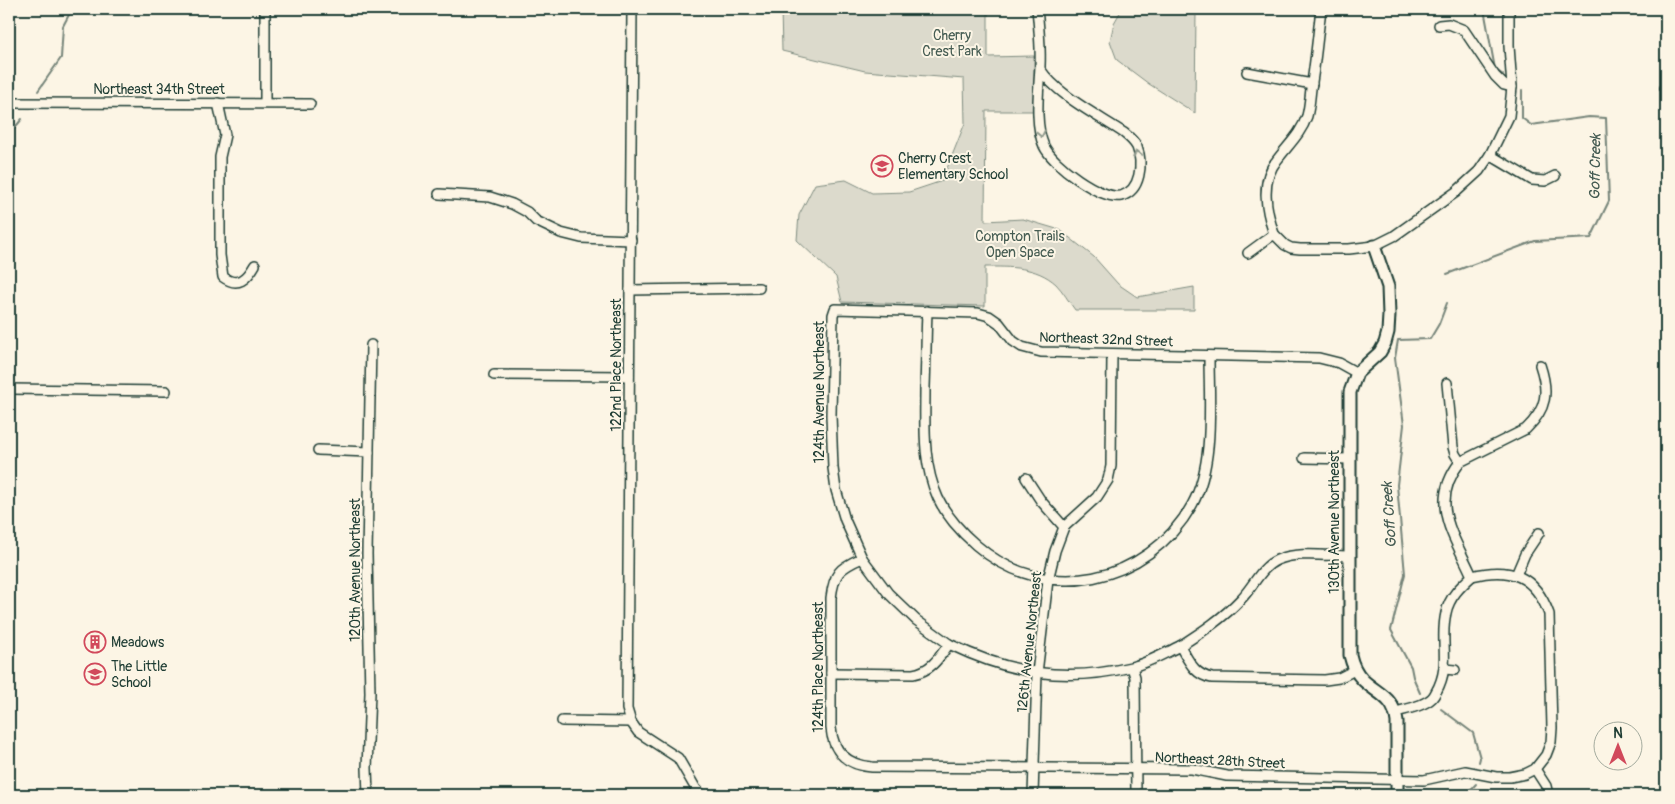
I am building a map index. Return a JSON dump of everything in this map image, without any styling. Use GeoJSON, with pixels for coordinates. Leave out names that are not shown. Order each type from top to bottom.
{"type":"FeatureCollection","features":[{"type":"Feature","properties":{"kind":"street"},"geometry":{"type":"LineString","coordinates":[[265,9],[265,103]]}},
{"type":"Feature","properties":{"kind":"street","name":"122nd Place Northeast"},"geometry":{"type":"LineString","coordinates":[[631,722],[627,709],[626,688],[632,9]]}},
{"type":"Feature","properties":{"kind":"street"},"geometry":{"type":"LineString","coordinates":[[1037,9],[1040,68],[1038,73],[1039,100],[1041,136],[1044,147],[1058,165],[1102,193],[1114,197],[1129,192],[1138,180],[1140,159],[1133,140],[1058,89],[1047,79],[1040,68]]}},
{"type":"Feature","properties":{"kind":"street"},"geometry":{"type":"LineString","coordinates":[[1321,9],[1307,116],[1300,133],[1276,161],[1266,181],[1267,206],[1274,234],[1285,245],[1300,249],[1374,246],[1394,236],[1456,192],[1479,171],[1490,155],[1509,116],[1512,87],[1509,46],[1510,9]]}},
{"type":"Feature","properties":{"kind":"street"},"geometry":{"type":"LineString","coordinates":[[1439,25],[1450,24],[1464,30],[1495,76],[1504,84],[1512,87]]}},
{"type":"Feature","properties":{"kind":"street"},"geometry":{"type":"LineString","coordinates":[[1247,72],[1312,84]]}},
{"type":"Feature","properties":{"kind":"street"},"geometry":{"type":"LineString","coordinates":[[1039,100],[1047,90],[1052,88],[1058,89]]}},
{"type":"Feature","properties":{"kind":"street","name":"Northeast 34th Street"},"geometry":{"type":"LineString","coordinates":[[9,103],[310,104]]}},
{"type":"Feature","properties":{"kind":"street"},"geometry":{"type":"LineString","coordinates":[[218,103],[225,135],[220,157],[220,256],[222,276],[228,281],[239,281],[248,277],[256,265]]}},
{"type":"Feature","properties":{"kind":"street"},"geometry":{"type":"LineString","coordinates":[[1490,155],[1532,180],[1545,181],[1555,176]]}},
{"type":"Feature","properties":{"kind":"street"},"geometry":{"type":"LineString","coordinates":[[439,194],[490,198],[512,204],[527,212],[536,221],[561,234],[581,238],[631,240]]}},
{"type":"Feature","properties":{"kind":"street"},"geometry":{"type":"LineString","coordinates":[[1248,253],[1274,234]]}},
{"type":"Feature","properties":{"kind":"street"},"geometry":{"type":"LineString","coordinates":[[1357,373],[1380,352],[1388,332],[1388,287],[1374,246]]}},
{"type":"Feature","properties":{"kind":"street"},"geometry":{"type":"LineString","coordinates":[[630,290],[759,288]]}},
{"type":"Feature","properties":{"kind":"street","name":"Northeast 32nd Street"},"geometry":{"type":"LineString","coordinates":[[835,309],[978,313],[989,316],[999,323],[1014,341],[1022,347],[1041,352],[1319,358],[1339,363],[1357,373]]}},
{"type":"Feature","properties":{"kind":"street","name":"124th Avenue Northeast"},"geometry":{"type":"LineString","coordinates":[[835,309],[832,315],[831,424],[833,468],[836,490],[845,520],[862,558],[888,593],[916,620],[949,644],[988,661],[1037,673],[1090,674],[1132,667],[1180,646],[1202,633],[1242,598],[1267,566],[1276,561],[1293,556],[1349,556]]}},
{"type":"Feature","properties":{"kind":"street"},"geometry":{"type":"LineString","coordinates":[[926,311],[925,447],[929,473],[938,498],[963,534],[987,555],[1012,568],[1048,580],[1082,580],[1122,570],[1161,546],[1177,528],[1193,504],[1204,474],[1207,454],[1209,356]]}},
{"type":"Feature","properties":{"kind":"street","name":"120th Avenue Northeast"},"geometry":{"type":"LineString","coordinates":[[368,795],[367,768],[370,693],[367,554],[371,344]]}},
{"type":"Feature","properties":{"kind":"street"},"geometry":{"type":"LineString","coordinates":[[1026,478],[1041,501],[1064,527],[1097,497],[1108,480],[1110,466],[1112,354]]}},
{"type":"Feature","properties":{"kind":"street"},"geometry":{"type":"LineString","coordinates":[[1472,576],[1449,525],[1444,506],[1445,494],[1460,462],[1526,429],[1535,420],[1542,410],[1545,398],[1545,381],[1540,365]]}},
{"type":"Feature","properties":{"kind":"street","name":"130th Avenue Northeast"},"geometry":{"type":"LineString","coordinates":[[1355,670],[1350,655],[1349,459],[1350,392],[1357,373]]}},
{"type":"Feature","properties":{"kind":"street"},"geometry":{"type":"LineString","coordinates":[[494,375],[629,376]]}},
{"type":"Feature","properties":{"kind":"street"},"geometry":{"type":"LineString","coordinates":[[1447,383],[1452,447],[1454,454],[1460,462]]}},
{"type":"Feature","properties":{"kind":"street"},"geometry":{"type":"LineString","coordinates":[[9,389],[166,391]]}},
{"type":"Feature","properties":{"kind":"street"},"geometry":{"type":"LineString","coordinates":[[318,450],[369,452]]}},
{"type":"Feature","properties":{"kind":"street"},"geometry":{"type":"LineString","coordinates":[[1304,458],[1349,459]]}},
{"type":"Feature","properties":{"kind":"street","name":"126th Avenue Northeast"},"geometry":{"type":"LineString","coordinates":[[1033,795],[1037,673],[1048,580],[1055,551],[1064,527]]}},
{"type":"Feature","properties":{"kind":"street"},"geometry":{"type":"LineString","coordinates":[[1516,575],[1525,554],[1539,533]]}},
{"type":"Feature","properties":{"kind":"street","name":"124th Place Northeast"},"geometry":{"type":"LineString","coordinates":[[843,756],[836,749],[832,739],[832,586],[837,575],[845,565],[862,558]]}},
{"type":"Feature","properties":{"kind":"street"},"geometry":{"type":"LineString","coordinates":[[1396,712],[1432,698],[1440,685],[1445,669],[1443,632],[1446,612],[1451,599],[1460,586],[1472,576],[1500,571],[1516,575],[1535,587],[1544,600],[1550,614],[1551,735],[1546,754],[1534,769],[1546,786],[1548,795]]}},
{"type":"Feature","properties":{"kind":"street"},"geometry":{"type":"LineString","coordinates":[[831,673],[913,674],[922,672],[937,660],[949,644]]}},
{"type":"Feature","properties":{"kind":"street"},"geometry":{"type":"LineString","coordinates":[[1180,646],[1194,670],[1206,677],[1212,678],[1326,680],[1339,678],[1355,670],[1389,700],[1396,712],[1397,795]]}},
{"type":"Feature","properties":{"kind":"street"},"geometry":{"type":"LineString","coordinates":[[1132,667],[1135,676],[1136,795]]}},
{"type":"Feature","properties":{"kind":"street"},"geometry":{"type":"LineString","coordinates":[[1445,669],[1455,670]]}},
{"type":"Feature","properties":{"kind":"street"},"geometry":{"type":"LineString","coordinates":[[562,721],[631,722],[638,732],[678,758],[702,795]]}},
{"type":"Feature","properties":{"kind":"street","name":"Northeast 28th Street"},"geometry":{"type":"LineString","coordinates":[[843,756],[861,766],[872,767],[1192,769],[1227,776],[1397,780],[1424,780],[1465,771],[1496,777],[1510,777],[1525,774],[1534,769]]}},
{"type":"Feature","properties":{"kind":"green space"},"geometry":{"type":"Polygon","coordinates":[[[781,9],[988,9],[988,57],[1034,56],[1034,111],[986,111],[985,221],[1023,219],[1060,230],[1094,257],[1118,284],[1137,297],[1194,287],[1194,310],[1075,310],[1059,287],[1048,278],[1031,271],[1004,267],[985,267],[985,306],[842,302],[836,277],[797,240],[799,215],[815,184],[846,180],[872,193],[909,192],[942,181],[965,123],[964,79],[865,71],[782,51],[781,9]]]}},
{"type":"Feature","properties":{"kind":"green space"},"geometry":{"type":"Polygon","coordinates":[[[1122,9],[1196,9],[1195,113],[1149,84],[1117,60],[1110,41],[1114,23],[1122,9]]]}},
{"type":"Feature","properties":{"kind":"waterway"},"geometry":{"type":"LineString","coordinates":[[38,91],[61,58],[63,26],[72,9]]}},
{"type":"Feature","properties":{"kind":"waterway","name":"Goff Creek"},"geometry":{"type":"LineString","coordinates":[[1484,9],[1495,69],[1503,75]]}},
{"type":"Feature","properties":{"kind":"waterway","name":"Goff Creek"},"geometry":{"type":"LineString","coordinates":[[1447,274],[1535,241],[1591,238],[1609,201],[1606,118],[1589,117],[1531,125],[1522,118],[1522,90]]}},
{"type":"Feature","properties":{"kind":"waterway"},"geometry":{"type":"LineString","coordinates":[[9,133],[22,119]]}},
{"type":"Feature","properties":{"kind":"waterway","name":"Goff Creek"},"geometry":{"type":"LineString","coordinates":[[1420,693],[1411,667],[1391,630],[1405,574],[1397,485],[1404,425],[1395,358],[1398,340],[1430,339],[1439,324],[1447,303]]}},
{"type":"Feature","properties":{"kind":"waterway","name":"Goff Creek"},"geometry":{"type":"LineString","coordinates":[[1441,709],[1473,733],[1480,758],[1479,762]]}},
{"type":"Feature","properties":{"kind":"waterway","name":"Goff Creek"},"geometry":{"type":"LineString","coordinates":[[1466,795],[1476,784]]}},
{"type":"Feature","properties":{"kind":"place","name":"Cherry Crest Elementary School"},"geometry":{"type":"Point","coordinates":[882,166]}},
{"type":"Feature","properties":{"kind":"place","name":"Meadows"},"geometry":{"type":"Point","coordinates":[95,642]}},
{"type":"Feature","properties":{"kind":"place","name":"The Little School"},"geometry":{"type":"Point","coordinates":[95,674]}},
{"type":"Feature","properties":{"kind":"park label","name":"Cherry Crest Park"},"geometry":{"type":"Point","coordinates":[952,43]}},
{"type":"Feature","properties":{"kind":"park label","name":"Compton Trails Open Space"},"geometry":{"type":"Point","coordinates":[1020,244]}}]}
